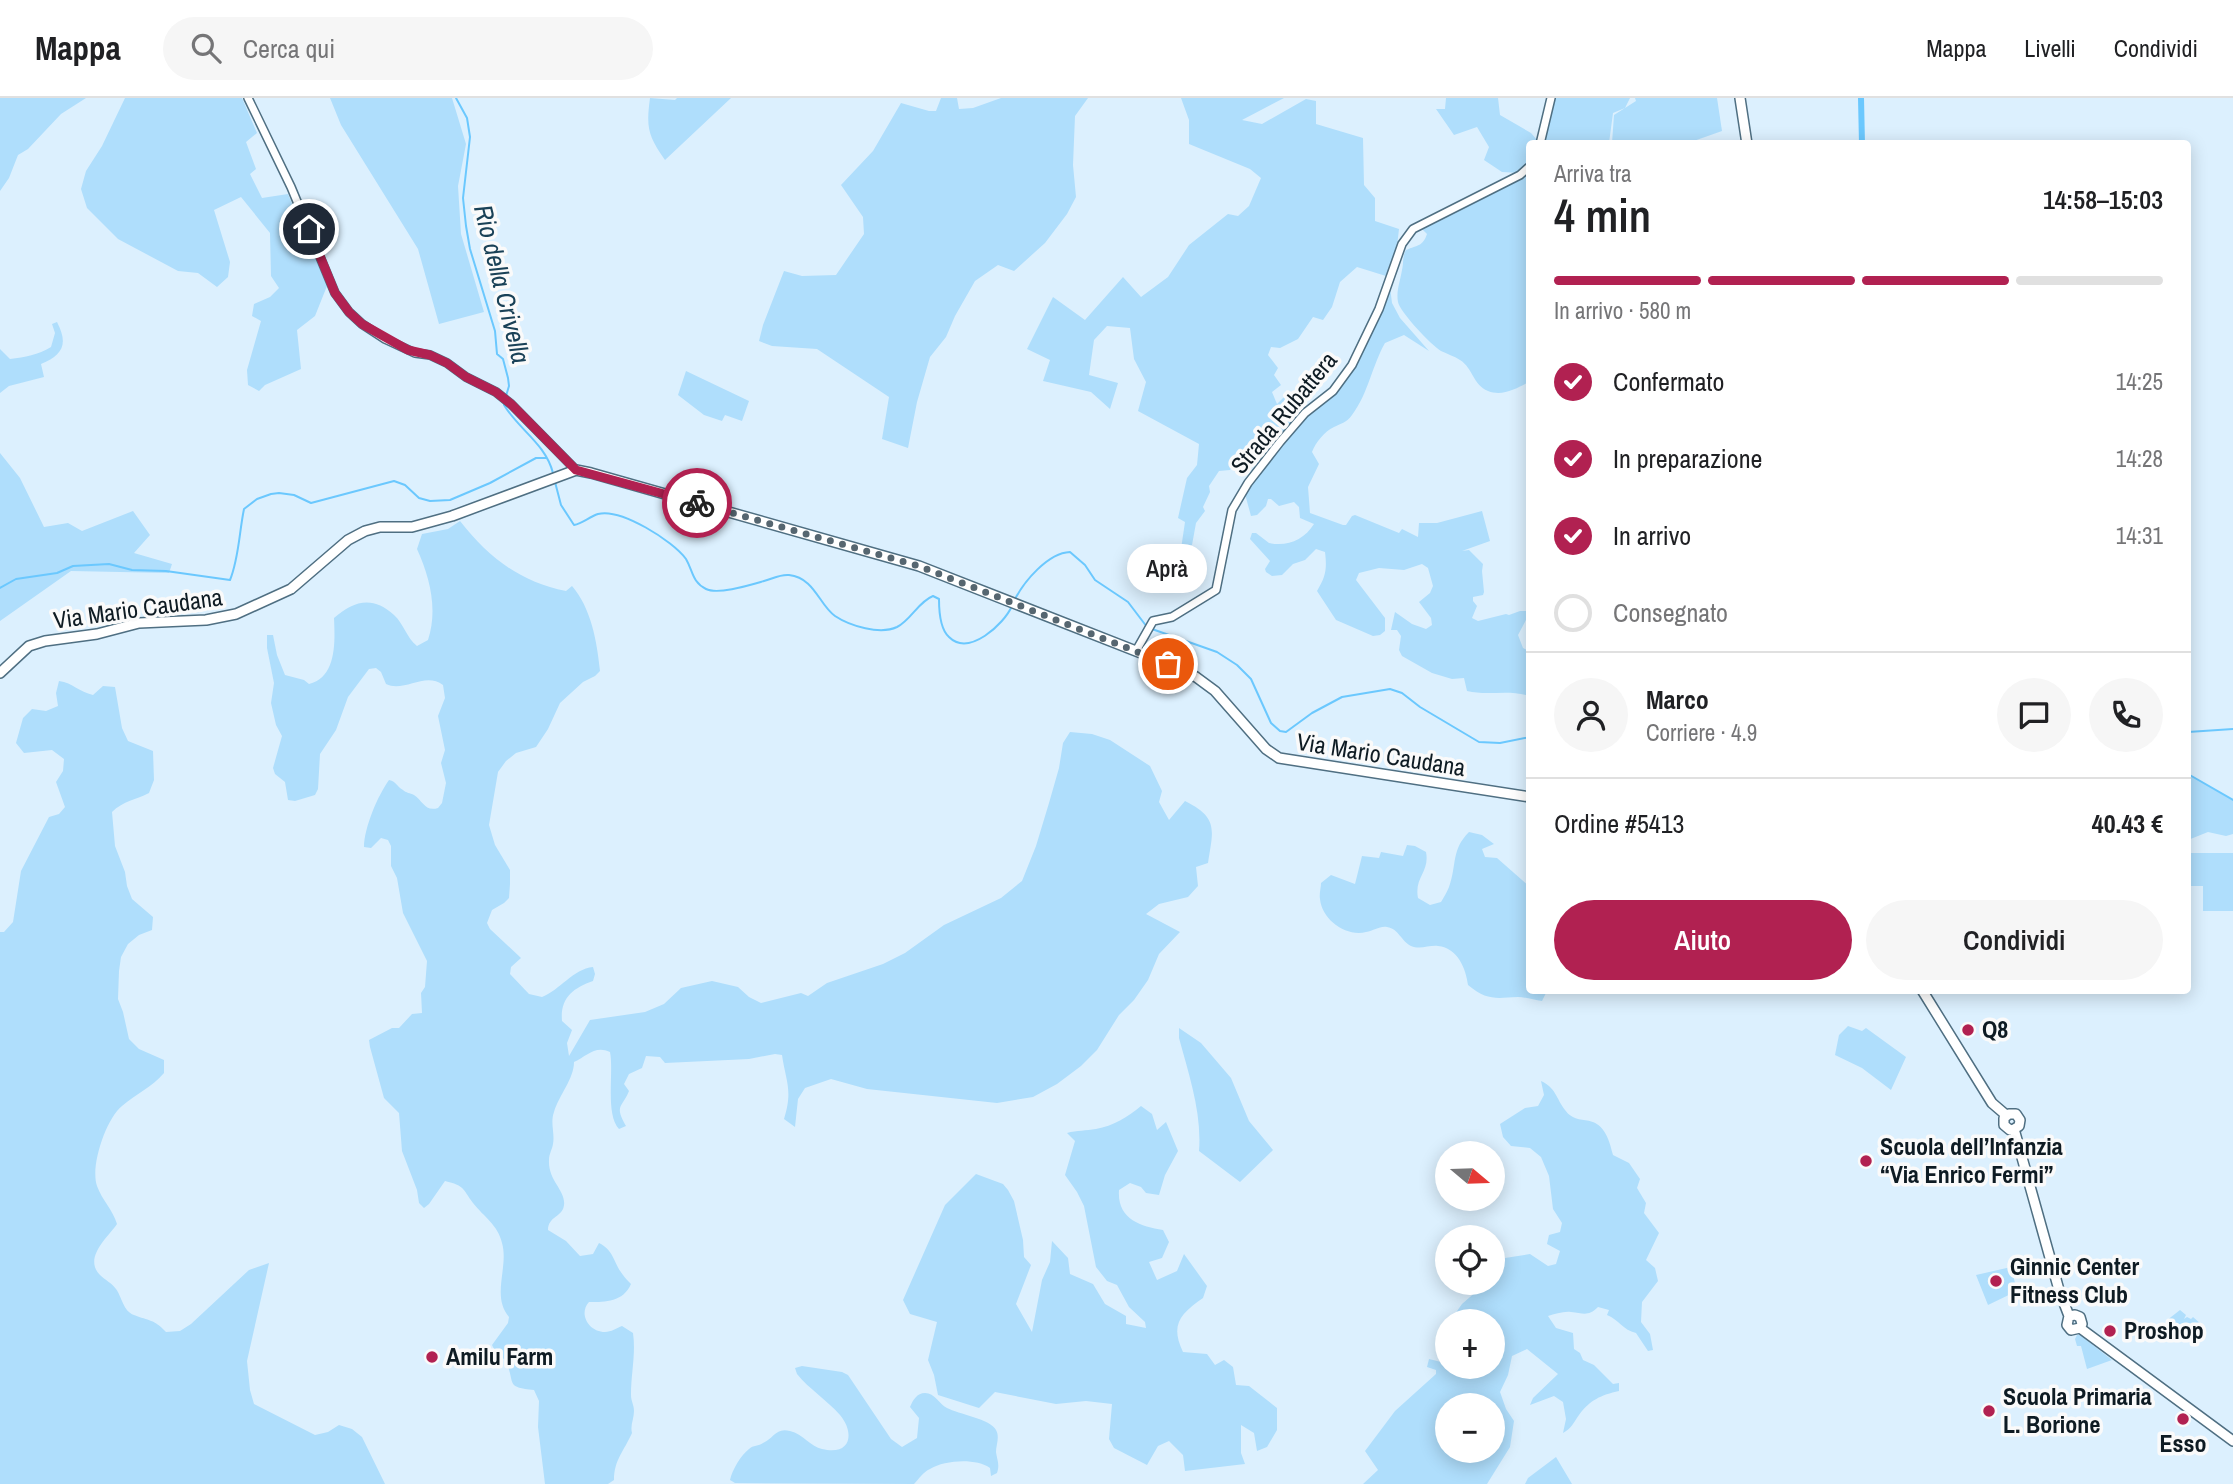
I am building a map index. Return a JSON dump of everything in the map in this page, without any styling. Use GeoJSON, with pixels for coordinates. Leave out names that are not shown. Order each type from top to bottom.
{"type":"FeatureCollection","features":[{"type":"Feature","properties":{"kind":"main road"},"geometry":{"type":"LineString","coordinates":[[1740,98],[1746,140]]}},
{"type":"Feature","properties":{"kind":"main road","name":"Via Mario Caudana"},"geometry":{"type":"LineString","coordinates":[[0,673],[29,646],[45,641],[97,634],[139,622],[206,620],[236,614],[291,589],[348,540],[365,531],[380,527],[412,527],[452,516],[576,470],[919,566],[1136,650],[1184,670],[1207,684],[1266,749],[1279,758],[1526,796]]}},
{"type":"Feature","properties":{"kind":"main road"},"geometry":{"type":"LineString","coordinates":[[1924,994],[1992,1103],[2006,1115],[2013,1113],[2019,1117],[2020,1124],[2014,1129],[2059,1290],[2069,1316],[2066,1321],[2068,1327],[2074,1330],[2080,1328],[2233,1441]]}},
{"type":"Feature","properties":{"kind":"street"},"geometry":{"type":"LineString","coordinates":[[248,98],[291,187],[335,293],[349,312],[385,339],[447,363],[505,399],[576,470]]}},
{"type":"Feature","properties":{"kind":"street"},"geometry":{"type":"LineString","coordinates":[[1541,140],[1551,98]]}},
{"type":"Feature","properties":{"kind":"street","name":"Strada Rubattera"},"geometry":{"type":"LineString","coordinates":[[1136,650],[1153,621],[1172,617],[1216,590],[1232,510],[1248,483],[1280,442],[1305,413],[1333,391],[1352,365],[1379,309],[1402,244],[1413,229],[1526,170]]}},
{"type":"Feature","properties":{"kind":"shaded area"},"geometry":{"type":"Polygon","coordinates":[[[0,98],[86,98],[61,114],[28,149],[18,155],[9,178],[0,191],[0,98]]]}},
{"type":"Feature","properties":{"kind":"shaded area"},"geometry":{"type":"Polygon","coordinates":[[[125,98],[242,98],[257,133],[246,142],[256,169],[250,174],[262,198],[288,194],[327,286],[315,316],[297,330],[301,369],[265,385],[259,391],[248,385],[247,370],[261,321],[252,316],[254,304],[270,297],[279,288],[271,276],[270,233],[241,197],[214,210],[230,262],[228,277],[217,287],[198,273],[178,271],[118,239],[87,208],[81,189],[86,171],[102,146],[125,98]]]}},
{"type":"Feature","properties":{"kind":"shaded area"},"geometry":{"type":"Polygon","coordinates":[[[330,98],[452,98],[466,144],[458,186],[461,234],[484,312],[439,324],[418,249],[341,125],[330,98]]]}},
{"type":"Feature","properties":{"kind":"shaded area"},"geometry":{"type":"Polygon","coordinates":[[[650,98],[731,98],[665,160],[650,131],[650,98]]]}},
{"type":"Feature","properties":{"kind":"shaded area"},"geometry":{"type":"Polygon","coordinates":[[[941,98],[957,98],[959,109],[973,108],[1001,98],[1088,98],[1075,116],[1073,165],[1076,197],[1045,243],[1014,271],[998,265],[975,281],[946,337],[930,357],[908,448],[882,439],[889,397],[817,349],[772,346],[759,341],[784,271],[802,276],[836,275],[864,234],[863,217],[841,185],[873,151],[901,103],[936,111],[941,98]]]}},
{"type":"Feature","properties":{"kind":"shaded area"},"geometry":{"type":"Polygon","coordinates":[[[1181,98],[1284,98],[1242,120],[1262,124],[1306,99],[1316,101],[1316,124],[1363,138],[1364,185],[1375,198],[1375,221],[1399,229],[1397,246],[1386,276],[1357,267],[1340,282],[1332,307],[1323,320],[1313,317],[1298,339],[1280,348],[1271,347],[1268,355],[1278,368],[1274,375],[1281,385],[1272,392],[1277,404],[1288,393],[1300,411],[1273,445],[1257,434],[1230,470],[1219,471],[1209,486],[1210,492],[1203,507],[1205,511],[1196,523],[1192,545],[1181,549],[1185,522],[1178,518],[1187,478],[1197,465],[1199,444],[1138,411],[1146,382],[1134,359],[1130,328],[1107,326],[1094,340],[1089,375],[1118,383],[1110,409],[1091,392],[1043,381],[1050,360],[1027,349],[1053,297],[1085,320],[1123,277],[1141,297],[1168,277],[1189,245],[1228,214],[1238,216],[1249,206],[1261,178],[1250,169],[1189,144],[1189,120],[1181,98]]]}},
{"type":"Feature","properties":{"kind":"shaded area"},"geometry":{"type":"Polygon","coordinates":[[[1446,98],[1498,98],[1500,115],[1531,133],[1537,140],[1526,140],[1526,164],[1520,173],[1502,172],[1484,160],[1489,147],[1477,127],[1454,135],[1436,109],[1445,109],[1446,98]]]}},
{"type":"Feature","properties":{"kind":"shaded area"},"geometry":{"type":"Polygon","coordinates":[[[1555,98],[1630,98],[1625,108],[1613,113],[1609,140],[1545,140],[1555,98]]]}},
{"type":"Feature","properties":{"kind":"shaded area"},"geometry":{"type":"Polygon","coordinates":[[[1635,98],[1717,98],[1722,131],[1696,140],[1612,140],[1614,115],[1636,101],[1635,98]]]}},
{"type":"Feature","properties":{"kind":"shaded area"},"geometry":{"type":"Polygon","coordinates":[[[1526,173],[1526,383],[1510,391],[1494,393],[1479,385],[1464,363],[1436,348],[1416,328],[1400,307],[1398,290],[1406,250],[1422,243],[1427,234],[1419,226],[1526,173]]]}},
{"type":"Feature","properties":{"kind":"shaded area"},"geometry":{"type":"Polygon","coordinates":[[[1390,287],[1392,303],[1400,318],[1429,351],[1404,335],[1385,343],[1352,415],[1324,434],[1312,452],[1319,464],[1308,487],[1310,513],[1343,525],[1355,515],[1399,533],[1402,529],[1418,537],[1419,523],[1437,523],[1482,511],[1490,541],[1462,551],[1469,550],[1483,564],[1484,592],[1483,595],[1473,597],[1477,606],[1472,618],[1478,621],[1526,611],[1526,620],[1518,635],[1526,650],[1526,695],[1467,691],[1464,678],[1452,679],[1432,673],[1402,656],[1399,650],[1401,636],[1397,630],[1391,630],[1395,612],[1412,624],[1426,629],[1432,625],[1431,618],[1419,602],[1430,593],[1433,586],[1428,568],[1422,564],[1404,570],[1379,568],[1359,573],[1356,580],[1385,618],[1385,631],[1373,636],[1336,620],[1317,591],[1325,572],[1325,552],[1316,549],[1282,575],[1272,576],[1266,572],[1270,561],[1250,539],[1252,533],[1269,543],[1289,543],[1300,538],[1314,524],[1300,518],[1299,507],[1294,502],[1279,506],[1271,499],[1268,499],[1266,506],[1257,515],[1251,516],[1245,494],[1273,454],[1309,414],[1339,390],[1357,361],[1390,287]]]}},
{"type":"Feature","properties":{"kind":"shaded area"},"geometry":{"type":"Polygon","coordinates":[[[57,322],[63,343],[54,357],[41,364],[44,377],[9,386],[0,393],[0,349],[10,359],[46,350],[51,347],[55,333],[52,324],[57,322]]]}},
{"type":"Feature","properties":{"kind":"shaded area"},"geometry":{"type":"Polygon","coordinates":[[[686,371],[749,401],[742,421],[725,415],[722,421],[704,415],[678,395],[686,371]]]}},
{"type":"Feature","properties":{"kind":"shaded area"},"geometry":{"type":"Polygon","coordinates":[[[0,453],[20,478],[44,527],[68,523],[82,531],[133,511],[150,535],[134,553],[172,564],[169,573],[71,571],[0,621],[0,453]]]}},
{"type":"Feature","properties":{"kind":"shaded area"},"geometry":{"type":"Polygon","coordinates":[[[460,521],[482,546],[506,566],[549,587],[566,591],[572,586],[584,604],[595,637],[600,671],[560,703],[536,747],[516,753],[498,772],[489,825],[495,845],[510,870],[510,884],[509,898],[492,910],[487,923],[521,958],[511,967],[510,974],[529,994],[542,997],[579,972],[593,967],[593,981],[569,995],[563,1006],[562,1021],[572,1030],[567,1043],[569,1056],[590,1020],[645,1012],[664,1004],[681,988],[712,981],[738,987],[761,1003],[801,993],[808,996],[827,983],[883,964],[905,953],[944,925],[1001,898],[1022,881],[1049,803],[1063,743],[1070,732],[1092,734],[1110,740],[1150,766],[1162,791],[1159,802],[1169,820],[1185,801],[1204,813],[1211,826],[1208,863],[1196,867],[1198,886],[1188,897],[1159,904],[1146,914],[1180,932],[1159,954],[1148,980],[1119,1015],[1097,1050],[1057,1084],[1033,1097],[997,1103],[867,1089],[831,1079],[805,1088],[798,1099],[795,1127],[784,1119],[788,1093],[782,1055],[665,1063],[660,1057],[646,1056],[642,1068],[629,1074],[624,1084],[629,1091],[620,1110],[626,1126],[619,1129],[612,1113],[610,1052],[591,1052],[574,1062],[572,1075],[553,1116],[553,1146],[549,1167],[564,1205],[561,1212],[550,1222],[548,1230],[566,1241],[580,1256],[593,1254],[599,1243],[604,1246],[631,1284],[619,1298],[589,1302],[585,1312],[587,1322],[594,1329],[607,1332],[622,1326],[633,1333],[632,1433],[618,1461],[614,1480],[608,1484],[545,1484],[538,1427],[539,1401],[534,1390],[512,1383],[506,1362],[492,1345],[508,1323],[509,1317],[501,1300],[504,1252],[500,1237],[465,1191],[456,1184],[445,1181],[429,1204],[424,1208],[419,1203],[417,1190],[402,1151],[399,1113],[384,1098],[370,1047],[369,1040],[392,1028],[399,1028],[412,1014],[422,1013],[421,993],[425,987],[427,961],[403,913],[397,878],[391,866],[391,846],[388,840],[381,838],[371,848],[364,847],[366,831],[376,803],[389,780],[414,795],[427,807],[438,808],[442,803],[446,783],[441,763],[445,750],[438,716],[445,698],[443,685],[429,680],[393,686],[386,684],[381,672],[376,668],[369,669],[348,697],[336,730],[320,754],[318,789],[315,795],[295,801],[288,800],[285,782],[275,774],[273,768],[282,736],[276,725],[271,703],[274,683],[267,635],[273,635],[285,675],[309,684],[325,674],[329,666],[334,647],[334,618],[356,604],[371,603],[386,609],[417,646],[428,640],[432,617],[431,594],[417,549],[422,534],[448,529],[460,521]]]}},
{"type":"Feature","properties":{"kind":"shaded area"},"geometry":{"type":"Polygon","coordinates":[[[59,681],[93,695],[103,686],[115,687],[122,728],[128,741],[153,751],[154,780],[149,793],[112,812],[115,846],[132,899],[153,917],[152,930],[139,935],[128,944],[121,957],[118,999],[129,1039],[139,1049],[164,1060],[164,1073],[116,1112],[101,1143],[95,1177],[117,1224],[99,1248],[94,1262],[95,1268],[118,1292],[130,1313],[155,1322],[166,1332],[180,1331],[191,1324],[249,1270],[269,1263],[247,1361],[254,1404],[315,1435],[328,1432],[339,1425],[352,1429],[362,1437],[385,1484],[0,1484],[0,932],[4,932],[13,922],[21,871],[49,817],[59,814],[65,807],[56,782],[63,771],[64,759],[52,750],[24,753],[16,743],[23,718],[32,709],[46,711],[58,706],[56,693],[59,681]]]}},
{"type":"Feature","properties":{"kind":"shaded area"},"geometry":{"type":"Polygon","coordinates":[[[2191,776],[2233,800],[2233,834],[2226,836],[2208,832],[2191,839],[2191,776]]]}},
{"type":"Feature","properties":{"kind":"shaded area"},"geometry":{"type":"Polygon","coordinates":[[[1469,832],[1482,835],[1494,844],[1482,849],[1485,857],[1497,858],[1526,883],[1526,994],[1546,994],[1542,1001],[1481,994],[1468,985],[1460,960],[1451,951],[1438,946],[1411,946],[1387,927],[1351,932],[1336,925],[1325,914],[1320,897],[1321,883],[1331,875],[1355,884],[1362,856],[1379,858],[1381,852],[1403,856],[1407,845],[1426,852],[1426,865],[1418,885],[1418,898],[1430,905],[1441,902],[1449,887],[1455,858],[1469,832]]]}},
{"type":"Feature","properties":{"kind":"shaded area"},"geometry":{"type":"Polygon","coordinates":[[[2191,853],[2233,853],[2233,911],[2203,911],[2203,886],[2191,886],[2191,853]]]}},
{"type":"Feature","properties":{"kind":"shaded area"},"geometry":{"type":"Polygon","coordinates":[[[1848,1026],[1862,1031],[1866,1028],[1906,1057],[1891,1090],[1862,1068],[1835,1055],[1839,1035],[1848,1026]]]}},
{"type":"Feature","properties":{"kind":"shaded area"},"geometry":{"type":"Polygon","coordinates":[[[1179,1028],[1201,1043],[1231,1078],[1249,1121],[1273,1150],[1240,1182],[1199,1151],[1197,1108],[1179,1038],[1179,1028]]]}},
{"type":"Feature","properties":{"kind":"shaded area"},"geometry":{"type":"Polygon","coordinates":[[[1541,1081],[1553,1090],[1571,1116],[1590,1121],[1603,1129],[1613,1155],[1629,1163],[1640,1179],[1637,1188],[1646,1203],[1644,1213],[1659,1233],[1646,1260],[1655,1268],[1658,1281],[1642,1302],[1641,1322],[1650,1334],[1653,1350],[1648,1351],[1636,1333],[1607,1315],[1609,1310],[1598,1307],[1588,1313],[1565,1312],[1548,1316],[1556,1328],[1573,1333],[1574,1349],[1580,1353],[1583,1360],[1594,1365],[1613,1384],[1619,1383],[1619,1391],[1601,1396],[1592,1402],[1563,1433],[1566,1419],[1563,1402],[1554,1396],[1530,1405],[1533,1398],[1558,1374],[1527,1349],[1512,1356],[1508,1375],[1500,1393],[1435,1393],[1435,1463],[1500,1463],[1487,1484],[1363,1484],[1378,1470],[1365,1451],[1395,1411],[1435,1375],[1435,1379],[1505,1379],[1505,1309],[1458,1309],[1472,1295],[1505,1295],[1505,1258],[1530,1254],[1548,1266],[1556,1264],[1560,1251],[1547,1244],[1549,1235],[1560,1232],[1562,1223],[1553,1209],[1549,1176],[1541,1157],[1530,1148],[1511,1146],[1503,1137],[1500,1124],[1525,1108],[1538,1106],[1544,1095],[1541,1081]]]}},
{"type":"Feature","properties":{"kind":"shaded area"},"geometry":{"type":"Polygon","coordinates":[[[1141,1106],[1152,1114],[1157,1130],[1166,1122],[1178,1151],[1165,1175],[1159,1195],[1146,1193],[1141,1187],[1130,1183],[1119,1190],[1119,1200],[1126,1214],[1138,1223],[1163,1230],[1169,1242],[1162,1258],[1149,1262],[1157,1280],[1177,1271],[1184,1254],[1207,1286],[1203,1298],[1188,1309],[1180,1321],[1177,1334],[1183,1352],[1207,1354],[1215,1365],[1224,1360],[1233,1367],[1236,1385],[1249,1386],[1277,1408],[1277,1430],[1267,1447],[1257,1451],[1254,1433],[1241,1425],[1241,1453],[1245,1464],[1185,1471],[1183,1455],[1169,1441],[1158,1446],[1147,1465],[1114,1448],[1109,1439],[1112,1404],[1086,1401],[1056,1404],[995,1392],[979,1408],[938,1395],[928,1360],[937,1322],[910,1314],[903,1300],[945,1205],[976,1174],[1003,1184],[1014,1201],[1024,1257],[1031,1265],[1016,1304],[1032,1332],[1042,1280],[1050,1262],[1052,1241],[1068,1258],[1070,1274],[1093,1284],[1105,1304],[1126,1316],[1126,1324],[1146,1328],[1145,1322],[1129,1307],[1117,1285],[1107,1281],[1096,1267],[1084,1206],[1065,1175],[1075,1141],[1067,1133],[1108,1126],[1141,1106]]]}},
{"type":"Feature","properties":{"kind":"shaded area","name":"Ginnic Center Fitness Club"},"geometry":{"type":"Polygon","coordinates":[[[2011,1267],[2017,1291],[1988,1305],[1976,1275],[2011,1267]]]}},
{"type":"Feature","properties":{"kind":"shaded area"},"geometry":{"type":"Polygon","coordinates":[[[2180,1310],[2186,1315],[2184,1319],[2193,1317],[2201,1324],[2188,1340],[2168,1326],[2166,1321],[2180,1310]]]}},
{"type":"Feature","properties":{"kind":"shaded area"},"geometry":{"type":"Polygon","coordinates":[[[2077,1335],[2112,1360],[2087,1369],[2081,1346],[2077,1346],[2077,1335]]]}},
{"type":"Feature","properties":{"kind":"shaded area"},"geometry":{"type":"Polygon","coordinates":[[[1429,1359],[1435,1360],[1435,1370],[1427,1367],[1429,1359]]]}},
{"type":"Feature","properties":{"kind":"shaded area"},"geometry":{"type":"Polygon","coordinates":[[[802,1366],[848,1375],[891,1439],[902,1447],[917,1438],[919,1418],[910,1407],[922,1393],[932,1395],[947,1408],[988,1423],[998,1435],[997,1473],[991,1476],[990,1468],[984,1465],[960,1461],[930,1469],[914,1484],[735,1483],[730,1480],[735,1467],[746,1452],[781,1430],[795,1433],[822,1449],[839,1449],[848,1441],[848,1429],[840,1415],[797,1374],[795,1368],[802,1366]]]}},
{"type":"Feature","properties":{"kind":"shaded area"},"geometry":{"type":"Polygon","coordinates":[[[1505,1406],[1514,1421],[1510,1447],[1505,1455],[1505,1406]]]}},
{"type":"Feature","properties":{"kind":"shaded area"},"geometry":{"type":"Polygon","coordinates":[[[1556,1457],[1572,1484],[1525,1484],[1528,1478],[1556,1457]]]}},
{"type":"Feature","properties":{"kind":"waterway","name":"Rio della Crivella"},"geometry":{"type":"LineString","coordinates":[[456,98],[467,118],[470,137],[463,198],[466,226],[470,249],[495,331],[497,354],[503,359],[508,378],[506,396]]}},
{"type":"Feature","properties":{"kind":"waterway"},"geometry":{"type":"LineString","coordinates":[[1861,98],[1862,140]]}},
{"type":"Feature","properties":{"kind":"waterway","name":"Rio della Crivella"},"geometry":{"type":"LineString","coordinates":[[504,402],[510,414],[544,453],[553,473]]}},
{"type":"Feature","properties":{"kind":"waterway"},"geometry":{"type":"LineString","coordinates":[[0,588],[16,579],[57,573],[73,566],[109,564],[132,570],[166,571],[230,580],[244,509],[257,499],[279,493],[294,495],[311,503],[394,481],[405,485],[419,498],[430,501],[450,500],[490,483],[536,458],[546,458]]}},
{"type":"Feature","properties":{"kind":"waterway","name":"Rio della Crivella"},"geometry":{"type":"LineString","coordinates":[[555,482],[561,505],[574,525],[598,514],[608,513],[633,521],[659,535],[679,552],[686,559],[698,583],[711,591],[734,589],[779,576],[798,577],[811,586],[835,616],[874,630],[897,627],[933,596],[939,599],[946,634],[957,642],[966,643],[976,641],[994,629],[1012,606]]}},
{"type":"Feature","properties":{"kind":"waterway","name":"Rio della Crivella"},"geometry":{"type":"LineString","coordinates":[[1014,601],[1038,569],[1053,557],[1070,552],[1085,565],[1095,580],[1128,602],[1147,627]]}},
{"type":"Feature","properties":{"kind":"waterway","name":"Rio della Crivella"},"geometry":{"type":"LineString","coordinates":[[1152,629],[1217,652],[1237,665],[1251,679],[1271,723],[1280,731],[1286,732],[1312,713],[1342,697],[1390,689],[1402,693],[1420,707],[1479,742],[1500,743],[1526,738]]}},
{"type":"Feature","properties":{"kind":"waterway"},"geometry":{"type":"LineString","coordinates":[[2191,732],[2233,729]]}},
{"type":"Feature","properties":{"kind":"waterway","name":"Rio della Crivella"},"geometry":{"type":"LineString","coordinates":[[2191,776],[2233,800]]}},
{"type":"Feature","properties":{"kind":"way so far"},"geometry":{"type":"LineString","coordinates":[[697,503],[919,566],[1168,664]]}},
{"type":"Feature","properties":{"kind":"place","name":"Aprà"},"geometry":{"type":"Point","coordinates":[1168,664]}},
{"type":"Feature","properties":{"kind":"place","name":"Q8"},"geometry":{"type":"Point","coordinates":[1968,1030]}},
{"type":"Feature","properties":{"kind":"place","name":"Scuola dell’Infanzia “Via Enrico Fermi”"},"geometry":{"type":"Point","coordinates":[1866,1161]}},
{"type":"Feature","properties":{"kind":"place","name":"Ginnic Center Fitness Club"},"geometry":{"type":"Point","coordinates":[1996,1281]}},
{"type":"Feature","properties":{"kind":"place","name":"Proshop"},"geometry":{"type":"Point","coordinates":[2110,1331]}},
{"type":"Feature","properties":{"kind":"place","name":"Amilu Farm"},"geometry":{"type":"Point","coordinates":[432,1357]}},
{"type":"Feature","properties":{"kind":"place","name":"Scuola Primaria L. Borione"},"geometry":{"type":"Point","coordinates":[1989,1411]}},
{"type":"Feature","properties":{"kind":"place","name":"Esso"},"geometry":{"type":"Point","coordinates":[2183,1419]}},
{"type":"Feature","properties":{"kind":"route"},"geometry":{"type":"LineString","coordinates":[[309,229],[335,293],[362,324],[408,350],[430,355],[447,363],[466,377],[496,392],[576,470],[697,503]]}}]}
